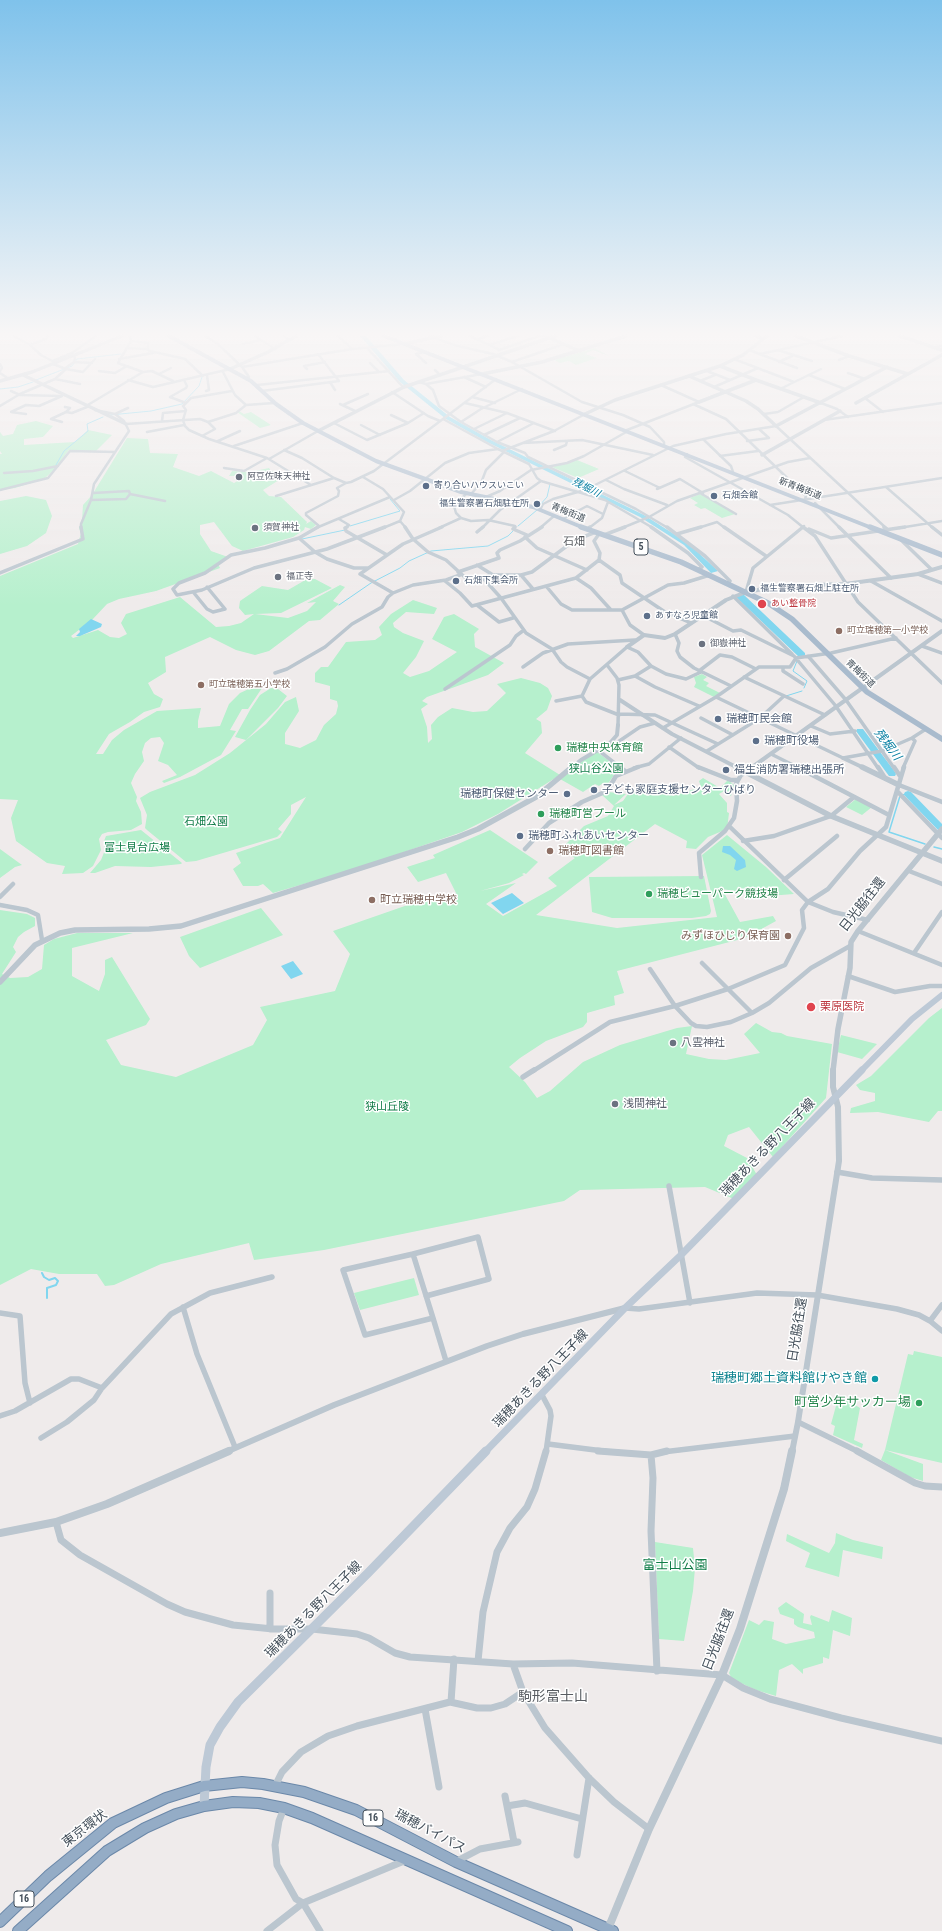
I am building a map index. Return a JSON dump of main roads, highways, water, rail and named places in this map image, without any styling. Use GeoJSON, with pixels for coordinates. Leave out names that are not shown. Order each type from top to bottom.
{"type":"FeatureCollection","features":[{"type":"Feature","properties":{"kind":"highway","name":"瑞穂バイパス"},"geometry":{"type":"LineString","coordinates":[[204,1786],[242,1782],[275,1786],[317,1796],[356,1810],[456,1862],[609,1930]]}},
{"type":"Feature","properties":{"kind":"highway","name":"東京環状"},"geometry":{"type":"LineString","coordinates":[[0,1922],[48,1876],[113,1823],[166,1798],[204,1786]]}},
{"type":"Feature","properties":{"kind":"highway","name":"16"},"geometry":{"type":"LineString","coordinates":[[18,1931],[65,1887],[107,1851],[145,1828],[176,1814],[204,1806],[233,1802],[259,1803],[284,1808],[312,1818],[567,1931]]}},
{"type":"Feature","properties":{"kind":"main road","name":"青梅街道"},"geometry":{"type":"LineString","coordinates":[[309,426],[383,464],[469,494],[512,502],[540,510],[600,534],[671,557],[728,583],[772,605],[789,616],[862,688],[940,737]]}},
{"type":"Feature","properties":{"kind":"main road","name":"新青梅街道"},"geometry":{"type":"LineString","coordinates":[[616,426],[805,499],[942,555]]}},
{"type":"Feature","properties":{"kind":"main road","name":"瑞穂あきる野八王子線"},"geometry":{"type":"LineString","coordinates":[[204,1806],[204,1786],[210,1745],[220,1727],[238,1702],[312,1629],[542,1395],[625,1308],[681,1255],[912,1019],[942,995]]}},
{"type":"Feature","properties":{"kind":"water"},"geometry":{"type":"Polygon","coordinates":[[[91,619],[102,624],[101,627],[80,636],[76,636],[80,632],[79,629],[91,619]]]}},
{"type":"Feature","properties":{"kind":"water"},"geometry":{"type":"Polygon","coordinates":[[[723,846],[730,846],[745,860],[746,867],[737,871],[734,869],[736,860],[730,855],[722,852],[723,846]]]}},
{"type":"Feature","properties":{"kind":"water"},"geometry":{"type":"Polygon","coordinates":[[[512,893],[524,903],[503,914],[491,903],[512,893]]]}},
{"type":"Feature","properties":{"kind":"water"},"geometry":{"type":"Polygon","coordinates":[[[293,961],[303,974],[291,979],[281,966],[293,961]]]}},
{"type":"Feature","properties":{"kind":"waterway"},"geometry":{"type":"LineString","coordinates":[[56,465],[64,451],[88,431],[87,426]]}},
{"type":"Feature","properties":{"kind":"waterway","name":"残堀川"},"geometry":{"type":"LineString","coordinates":[[462,426],[489,441],[642,516],[686,544],[714,571]]}},
{"type":"Feature","properties":{"kind":"waterway"},"geometry":{"type":"LineString","coordinates":[[539,506],[547,497],[550,484]]}},
{"type":"Feature","properties":{"kind":"waterway"},"geometry":{"type":"LineString","coordinates":[[350,526],[400,511],[390,499]]}},
{"type":"Feature","properties":{"kind":"waterway"},"geometry":{"type":"LineString","coordinates":[[518,526],[537,510]]}},
{"type":"Feature","properties":{"kind":"waterway"},"geometry":{"type":"LineString","coordinates":[[302,539],[345,530]]}},
{"type":"Feature","properties":{"kind":"waterway"},"geometry":{"type":"LineString","coordinates":[[339,605],[371,583],[400,568],[409,561],[431,551],[488,546],[508,536],[513,531]]}},
{"type":"Feature","properties":{"kind":"waterway","name":"残堀川"},"geometry":{"type":"LineString","coordinates":[[740,596],[802,655]]}},
{"type":"Feature","properties":{"kind":"waterway"},"geometry":{"type":"LineString","coordinates":[[797,661],[793,671],[807,681],[804,688]]}},
{"type":"Feature","properties":{"kind":"waterway"},"geometry":{"type":"LineString","coordinates":[[786,696],[802,691]]}},
{"type":"Feature","properties":{"kind":"waterway","name":"残堀川"},"geometry":{"type":"LineString","coordinates":[[860,731],[892,774]]}},
{"type":"Feature","properties":{"kind":"waterway","name":"残堀川"},"geometry":{"type":"LineString","coordinates":[[902,795],[908,794]]}},
{"type":"Feature","properties":{"kind":"waterway","name":"残堀川"},"geometry":{"type":"LineString","coordinates":[[908,794],[942,829]]}},
{"type":"Feature","properties":{"kind":"waterway"},"geometry":{"type":"LineString","coordinates":[[900,796],[889,832],[925,844]]}},
{"type":"Feature","properties":{"kind":"waterway"},"geometry":{"type":"LineString","coordinates":[[934,847],[942,849]]}},
{"type":"Feature","properties":{"kind":"waterway"},"geometry":{"type":"LineString","coordinates":[[42,1273],[44,1277],[49,1280],[55,1278],[58,1281],[56,1285],[47,1288],[47,1298]]}},
{"type":"Feature","properties":{"kind":"place","name":"阿豆佐味天神社"},"geometry":{"type":"Point","coordinates":[239,477]}},
{"type":"Feature","properties":{"kind":"place","name":"寄り合いハウスいこい"},"geometry":{"type":"Point","coordinates":[426,486]}},
{"type":"Feature","properties":{"kind":"place","name":"石畑会館"},"geometry":{"type":"Point","coordinates":[714,496]}},
{"type":"Feature","properties":{"kind":"place","name":"福生警察署石畑駐在所"},"geometry":{"type":"Point","coordinates":[537,504]}},
{"type":"Feature","properties":{"kind":"place","name":"須賀神社"},"geometry":{"type":"Point","coordinates":[255,528]}},
{"type":"Feature","properties":{"kind":"place","name":"福正寺"},"geometry":{"type":"Point","coordinates":[278,577]}},
{"type":"Feature","properties":{"kind":"place","name":"石畑下集会所"},"geometry":{"type":"Point","coordinates":[456,581]}},
{"type":"Feature","properties":{"kind":"place","name":"福生警察署石畑上駐在所"},"geometry":{"type":"Point","coordinates":[752,589]}},
{"type":"Feature","properties":{"kind":"place","name":"あい整骨院"},"geometry":{"type":"Point","coordinates":[762,604]}},
{"type":"Feature","properties":{"kind":"place","name":"あすなろ児童館"},"geometry":{"type":"Point","coordinates":[647,616]}},
{"type":"Feature","properties":{"kind":"place","name":"町立瑞穂第一小学校"},"geometry":{"type":"Point","coordinates":[839,631]}},
{"type":"Feature","properties":{"kind":"place","name":"御嶽神社"},"geometry":{"type":"Point","coordinates":[702,644]}},
{"type":"Feature","properties":{"kind":"place","name":"町立瑞穂第五小学校"},"geometry":{"type":"Point","coordinates":[201,685]}},
{"type":"Feature","properties":{"kind":"place","name":"瑞穂町民会館"},"geometry":{"type":"Point","coordinates":[718,719]}},
{"type":"Feature","properties":{"kind":"place","name":"瑞穂町役場"},"geometry":{"type":"Point","coordinates":[756,741]}},
{"type":"Feature","properties":{"kind":"place","name":"瑞穂中央体育館"},"geometry":{"type":"Point","coordinates":[558,748]}},
{"type":"Feature","properties":{"kind":"place","name":"福生消防署瑞穂出張所"},"geometry":{"type":"Point","coordinates":[726,770]}},
{"type":"Feature","properties":{"kind":"place","name":"子ども家庭支援センターひばり"},"geometry":{"type":"Point","coordinates":[594,790]}},
{"type":"Feature","properties":{"kind":"place","name":"瑞穂町保健センター"},"geometry":{"type":"Point","coordinates":[567,794]}},
{"type":"Feature","properties":{"kind":"place","name":"瑞穂町営プール"},"geometry":{"type":"Point","coordinates":[541,814]}},
{"type":"Feature","properties":{"kind":"place","name":"瑞穂町ふれあいセンター"},"geometry":{"type":"Point","coordinates":[520,836]}},
{"type":"Feature","properties":{"kind":"place","name":"瑞穂町図書館"},"geometry":{"type":"Point","coordinates":[550,851]}},
{"type":"Feature","properties":{"kind":"place","name":"瑞穂ビューパーク競技場"},"geometry":{"type":"Point","coordinates":[649,894]}},
{"type":"Feature","properties":{"kind":"place","name":"町立瑞穂中学校"},"geometry":{"type":"Point","coordinates":[372,900]}},
{"type":"Feature","properties":{"kind":"place","name":"みずほひじり保育園"},"geometry":{"type":"Point","coordinates":[788,936]}},
{"type":"Feature","properties":{"kind":"place","name":"栗原医院"},"geometry":{"type":"Point","coordinates":[811,1007]}},
{"type":"Feature","properties":{"kind":"place","name":"八雲神社"},"geometry":{"type":"Point","coordinates":[673,1043]}},
{"type":"Feature","properties":{"kind":"place","name":"浅間神社"},"geometry":{"type":"Point","coordinates":[615,1104]}},
{"type":"Feature","properties":{"kind":"place","name":"瑞穂町郷土資料館けやき館"},"geometry":{"type":"Point","coordinates":[875,1379]}},
{"type":"Feature","properties":{"kind":"place","name":"町営少年サッカー場"},"geometry":{"type":"Point","coordinates":[919,1403]}},
{"type":"Feature","properties":{"kind":"district","name":"石畑"},"geometry":{"type":"Point","coordinates":[574,542]}},
{"type":"Feature","properties":{"kind":"district","name":"駒形富士山"},"geometry":{"type":"Point","coordinates":[553,1697]}},
{"type":"Feature","properties":{"kind":"park label","name":"狭山谷公園"},"geometry":{"type":"Point","coordinates":[596,769]}},
{"type":"Feature","properties":{"kind":"park label","name":"石畑公園"},"geometry":{"type":"Point","coordinates":[206,822]}},
{"type":"Feature","properties":{"kind":"park label","name":"富士見台広場"},"geometry":{"type":"Point","coordinates":[137,848]}},
{"type":"Feature","properties":{"kind":"park label","name":"狭山丘陵"},"geometry":{"type":"Point","coordinates":[387,1107]}},
{"type":"Feature","properties":{"kind":"park label","name":"富士山公園"},"geometry":{"type":"Point","coordinates":[675,1566]}}]}
